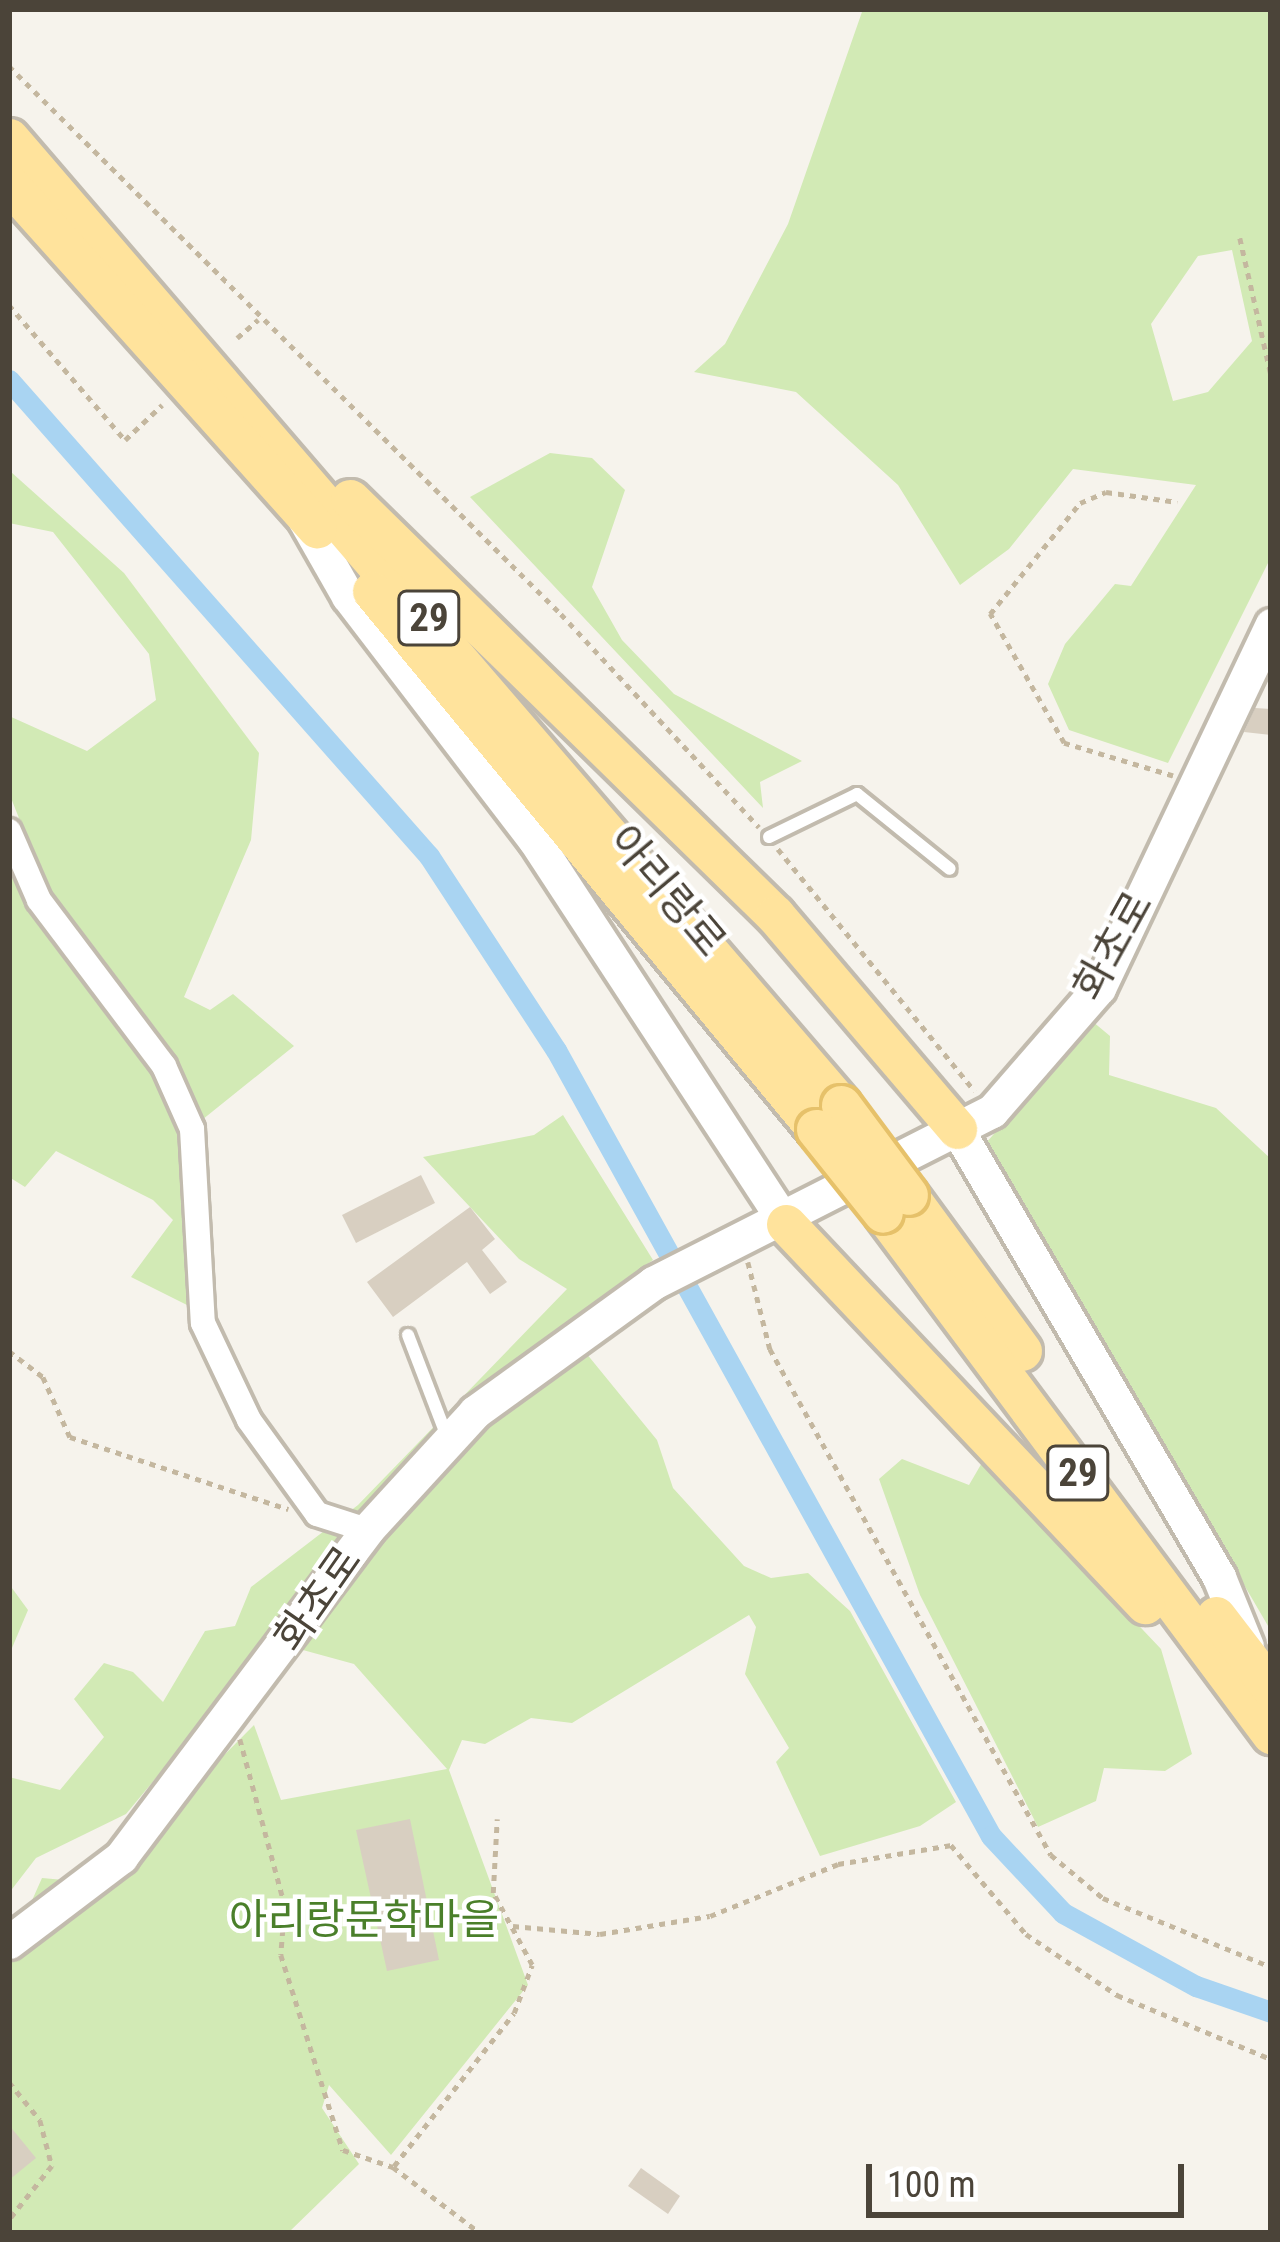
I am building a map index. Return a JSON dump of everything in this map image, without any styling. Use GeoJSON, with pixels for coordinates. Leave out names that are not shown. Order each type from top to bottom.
{"type":"FeatureCollection","features":[{"type":"Feature","properties":{"kind":"main road","name":"아리랑로"},"geometry":{"type":"LineString","coordinates":[[9,138],[828,1117],[1253,1679],[1271,1733]]}},
{"type":"Feature","properties":{"kind":"main road","name":"아리랑로"},"geometry":{"type":"LineString","coordinates":[[9,184],[306,497]]}},
{"type":"Feature","properties":{"kind":"main road"},"geometry":{"type":"LineString","coordinates":[[306,497],[355,501],[402,541],[974,1120]]}},
{"type":"Feature","properties":{"kind":"main road"},"geometry":{"type":"LineString","coordinates":[[754,1234],[1152,1612],[1253,1679]]}},
{"type":"Feature","properties":{"kind":"street"},"geometry":{"type":"LineString","coordinates":[[306,497],[348,596],[534,838],[754,1234]]}},
{"type":"Feature","properties":{"kind":"street","name":"화초로"},"geometry":{"type":"LineString","coordinates":[[9,1942],[121,1857],[235,1718],[367,1530],[448,1440],[556,1346],[653,1282],[974,1120],[1099,988],[1271,625]]}},
{"type":"Feature","properties":{"kind":"street"},"geometry":{"type":"LineString","coordinates":[[9,831],[39,900],[164,1066],[192,1129],[203,1323],[250,1420],[317,1514],[367,1530]]}},
{"type":"Feature","properties":{"kind":"street"},"geometry":{"type":"LineString","coordinates":[[974,1120],[1219,1576],[1253,1679]]}},
{"type":"Feature","properties":{"kind":"lane"},"geometry":{"type":"LineString","coordinates":[[769,838],[857,794],[950,868]]}},
{"type":"Feature","properties":{"kind":"lane"},"geometry":{"type":"LineString","coordinates":[[408,1335],[448,1440]]}},
{"type":"Feature","properties":{"kind":"path"},"geometry":{"type":"LineString","coordinates":[[9,66],[258,320],[561,614],[769,838],[974,1120]]}},
{"type":"Feature","properties":{"kind":"path"},"geometry":{"type":"LineString","coordinates":[[1240,238],[1271,374]]}},
{"type":"Feature","properties":{"kind":"path"},"geometry":{"type":"LineString","coordinates":[[9,305],[125,440],[162,405]]}},
{"type":"Feature","properties":{"kind":"path"},"geometry":{"type":"LineString","coordinates":[[237,338],[258,320]]}},
{"type":"Feature","properties":{"kind":"path"},"geometry":{"type":"LineString","coordinates":[[1177,502],[1106,493],[1080,503],[990,614],[1064,742],[1196,783]]}},
{"type":"Feature","properties":{"kind":"path"},"geometry":{"type":"LineString","coordinates":[[1271,508],[1271,555]]}},
{"type":"Feature","properties":{"kind":"path"},"geometry":{"type":"LineString","coordinates":[[754,1234],[770,1349],[1051,1855],[1103,1898],[1271,1967]]}},
{"type":"Feature","properties":{"kind":"path"},"geometry":{"type":"LineString","coordinates":[[9,1351],[43,1377],[70,1437],[248,1502],[317,1514]]}},
{"type":"Feature","properties":{"kind":"path"},"geometry":{"type":"LineString","coordinates":[[235,1718],[285,1906],[281,1955],[343,2150],[393,2167],[480,2233]]}},
{"type":"Feature","properties":{"kind":"path"},"geometry":{"type":"LineString","coordinates":[[393,2167],[514,2012],[532,1965],[493,1893],[497,1820]]}},
{"type":"Feature","properties":{"kind":"path"},"geometry":{"type":"LineString","coordinates":[[513,1926],[600,1934],[710,1916],[838,1864],[951,1845],[1026,1934],[1063,1959],[1117,1995],[1271,2059]]}},
{"type":"Feature","properties":{"kind":"path"},"geometry":{"type":"LineString","coordinates":[[9,2083],[40,2120],[52,2166],[9,2220]]}},
{"type":"Feature","properties":{"kind":"green space"},"geometry":{"type":"Polygon","coordinates":[[[863,9],[1271,9],[1271,557],[1168,763],[1069,730],[1048,684],[1065,644],[1115,584],[1131,586],[1196,485],[1073,469],[1009,549],[960,585],[898,485],[796,392],[694,372],[725,344],[788,224],[863,9]],[[1232,250],[1198,256],[1151,324],[1173,401],[1208,392],[1252,341],[1232,250]]]}},
{"type":"Feature","properties":{"kind":"green space"},"geometry":{"type":"Polygon","coordinates":[[[550,453],[592,458],[625,490],[592,587],[622,640],[674,694],[802,761],[760,782],[763,808],[470,497],[550,453]]]}},
{"type":"Feature","properties":{"kind":"green space"},"geometry":{"type":"Polygon","coordinates":[[[11,472],[124,573],[259,753],[251,840],[184,997],[210,1010],[233,994],[294,1046],[182,1136],[191,1307],[131,1277],[173,1220],[153,1200],[56,1151],[25,1187],[9,1177],[9,873],[40,871],[9,793],[9,716],[87,751],[156,700],[149,654],[53,532],[9,523],[11,472]]]}},
{"type":"Feature","properties":{"kind":"green space"},"geometry":{"type":"Polygon","coordinates":[[[1092,1021],[1110,1036],[1109,1075],[1216,1108],[1271,1159],[1271,1631],[986,1143],[1092,1021]]]}},
{"type":"Feature","properties":{"kind":"green space","name":"아리랑문학마을"},"geometry":{"type":"Polygon","coordinates":[[[563,1115],[653,1260],[524,1353],[586,1353],[657,1440],[673,1488],[744,1566],[771,1578],[808,1573],[850,1611],[956,1802],[920,1826],[820,1856],[776,1762],[789,1748],[745,1674],[756,1627],[749,1615],[572,1723],[531,1718],[485,1744],[462,1740],[449,1770],[528,1985],[391,2155],[329,2085],[322,2108],[359,2164],[288,2233],[9,2233],[9,1952],[42,1878],[97,1883],[254,1725],[281,1800],[447,1769],[354,1664],[270,1641],[126,1814],[36,1858],[9,1893],[9,1777],[60,1790],[104,1737],[74,1699],[104,1663],[133,1672],[163,1702],[205,1631],[235,1626],[251,1587],[358,1505],[567,1289],[519,1259],[423,1157],[534,1135],[563,1115]]]}},
{"type":"Feature","properties":{"kind":"green space"},"geometry":{"type":"Polygon","coordinates":[[[902,1459],[969,1485],[983,1461],[1161,1649],[1192,1754],[1165,1771],[1104,1768],[1096,1801],[1038,1827],[920,1595],[879,1479],[902,1459]]]}},
{"type":"Feature","properties":{"kind":"green space"},"geometry":{"type":"Polygon","coordinates":[[[9,1584],[28,1610],[12,1648],[9,1646],[9,1584]]]}},
{"type":"Feature","properties":{"kind":"building"},"geometry":{"type":"Polygon","coordinates":[[[1255,708],[1271,709],[1271,735],[1244,732],[1255,708]]]}},
{"type":"Feature","properties":{"kind":"building"},"geometry":{"type":"Polygon","coordinates":[[[421,1175],[435,1203],[356,1243],[342,1215],[421,1175]]]}},
{"type":"Feature","properties":{"kind":"building"},"geometry":{"type":"Polygon","coordinates":[[[470,1207],[495,1239],[482,1250],[507,1282],[490,1294],[467,1262],[393,1317],[367,1282],[470,1207]]]}},
{"type":"Feature","properties":{"kind":"building"},"geometry":{"type":"Polygon","coordinates":[[[410,1819],[439,1960],[387,1971],[356,1830],[410,1819]]]}},
{"type":"Feature","properties":{"kind":"building"},"geometry":{"type":"Polygon","coordinates":[[[9,2125],[36,2158],[9,2180],[9,2125]]]}},
{"type":"Feature","properties":{"kind":"building"},"geometry":{"type":"Polygon","coordinates":[[[641,2168],[680,2196],[668,2214],[628,2186],[641,2168]]]}},
{"type":"Feature","properties":{"kind":"waterway"},"geometry":{"type":"LineString","coordinates":[[9,380],[429,856],[556,1050],[991,1836],[1063,1913],[1196,1986],[1271,2012]]}}]}
